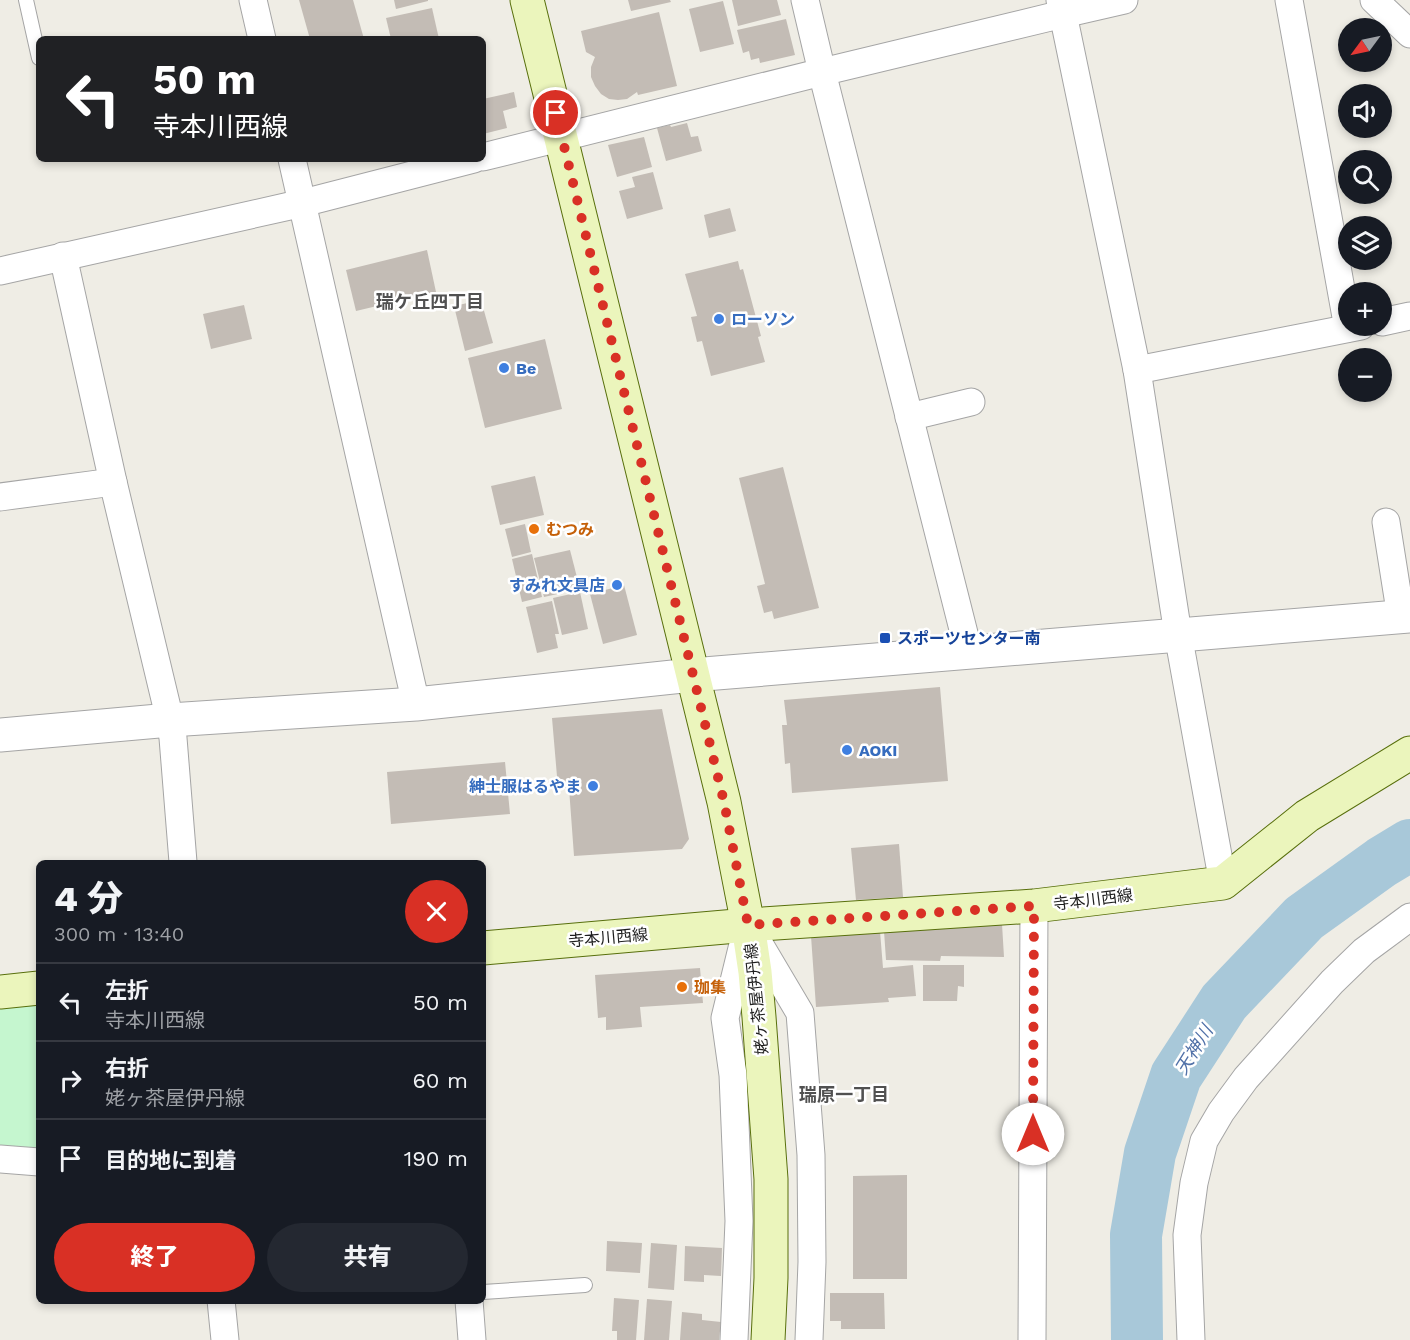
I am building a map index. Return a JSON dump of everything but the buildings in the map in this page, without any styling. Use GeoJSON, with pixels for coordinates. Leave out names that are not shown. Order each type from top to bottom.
{"type":"FeatureCollection","features":[{"type":"Feature","properties":{"kind":"main road","name":"姥ヶ茶屋伊丹線"},"geometry":{"type":"LineString","coordinates":[[527,0],[724,802],[748,925],[755,972],[771,1179],[771,1278],[768,1340]]}},
{"type":"Feature","properties":{"kind":"main road"},"geometry":{"type":"LineString","coordinates":[[1223,883],[1307,816],[1410,753]]}},
{"type":"Feature","properties":{"kind":"main road","name":"寺本川西線"},"geometry":{"type":"LineString","coordinates":[[486,948],[748,925],[1034,906],[1223,883]]}},
{"type":"Feature","properties":{"kind":"main road"},"geometry":{"type":"LineString","coordinates":[[0,992],[36,988]]}},
{"type":"Feature","properties":{"kind":"street"},"geometry":{"type":"LineString","coordinates":[[253,0],[261,36]]}},
{"type":"Feature","properties":{"kind":"street"},"geometry":{"type":"LineString","coordinates":[[805,0],[969,653]]}},
{"type":"Feature","properties":{"kind":"street"},"geometry":{"type":"LineString","coordinates":[[486,156],[822,72],[1062,7],[1124,0]]}},
{"type":"Feature","properties":{"kind":"street"},"geometry":{"type":"LineString","coordinates":[[1289,0],[1345,282]]}},
{"type":"Feature","properties":{"kind":"street"},"geometry":{"type":"LineString","coordinates":[[1374,0],[1410,34]]}},
{"type":"Feature","properties":{"kind":"street"},"geometry":{"type":"LineString","coordinates":[[1062,7],[1137,370],[1178,634],[1223,883]]}},
{"type":"Feature","properties":{"kind":"street"},"geometry":{"type":"LineString","coordinates":[[293,162],[416,704]]}},
{"type":"Feature","properties":{"kind":"street"},"geometry":{"type":"LineString","coordinates":[[0,271],[303,203],[462,162]]}},
{"type":"Feature","properties":{"kind":"street"},"geometry":{"type":"LineString","coordinates":[[63,256],[113,482],[170,720],[183,860]]}},
{"type":"Feature","properties":{"kind":"street"},"geometry":{"type":"LineString","coordinates":[[1392,320],[1410,316]]}},
{"type":"Feature","properties":{"kind":"street"},"geometry":{"type":"LineString","coordinates":[[1137,370],[1338,330]]}},
{"type":"Feature","properties":{"kind":"street"},"geometry":{"type":"LineString","coordinates":[[909,417],[971,402]]}},
{"type":"Feature","properties":{"kind":"street"},"geometry":{"type":"LineString","coordinates":[[0,496],[113,482]]}},
{"type":"Feature","properties":{"kind":"street"},"geometry":{"type":"LineString","coordinates":[[0,735],[170,720],[416,704],[692,675],[1405,616],[1386,522]]}},
{"type":"Feature","properties":{"kind":"street"},"geometry":{"type":"LineString","coordinates":[[1032,1340],[1034,906]]}},
{"type":"Feature","properties":{"kind":"street"},"geometry":{"type":"LineString","coordinates":[[1191,1340],[1187,1235],[1194,1183],[1204,1141],[1221,1112],[1246,1078],[1332,982],[1364,951],[1410,917]]}},
{"type":"Feature","properties":{"kind":"street"},"geometry":{"type":"LineString","coordinates":[[734,1340],[739,1221],[733,1075],[724,1018],[748,925]]}},
{"type":"Feature","properties":{"kind":"street"},"geometry":{"type":"LineString","coordinates":[[748,925],[800,1013],[811,1155],[812,1262],[809,1340]]}},
{"type":"Feature","properties":{"kind":"street"},"geometry":{"type":"LineString","coordinates":[[0,1159],[36,1162]]}},
{"type":"Feature","properties":{"kind":"street"},"geometry":{"type":"LineString","coordinates":[[221,1304],[225,1340]]}},
{"type":"Feature","properties":{"kind":"street"},"geometry":{"type":"LineString","coordinates":[[469,1304],[471,1340]]}},
{"type":"Feature","properties":{"kind":"lane"},"geometry":{"type":"LineString","coordinates":[[26,0],[36,44]]}},
{"type":"Feature","properties":{"kind":"lane"},"geometry":{"type":"LineString","coordinates":[[486,1293],[585,1285]]}},
{"type":"Feature","properties":{"kind":"green space"},"geometry":{"type":"Polygon","coordinates":[[[36,1001],[36,1154],[0,1151],[0,1004],[36,1001]]]}},
{"type":"Feature","properties":{"kind":"waterway","name":"天神川"},"geometry":{"type":"LineString","coordinates":[[1137,1340],[1136,1235],[1150,1153],[1176,1076],[1224,1002],[1304,918],[1382,862],[1410,845]]}},
{"type":"Feature","properties":{"kind":"place","name":"ローソン"},"geometry":{"type":"Point","coordinates":[719,319]}},
{"type":"Feature","properties":{"kind":"place","name":"Be"},"geometry":{"type":"Point","coordinates":[504,368]}},
{"type":"Feature","properties":{"kind":"place","name":"むつみ"},"geometry":{"type":"Point","coordinates":[534,529]}},
{"type":"Feature","properties":{"kind":"place","name":"すみれ文具店"},"geometry":{"type":"Point","coordinates":[617,585]}},
{"type":"Feature","properties":{"kind":"place","name":"スポーツセンター南"},"geometry":{"type":"Point","coordinates":[885,638]}},
{"type":"Feature","properties":{"kind":"place","name":"AOKI"},"geometry":{"type":"Point","coordinates":[847,750]}},
{"type":"Feature","properties":{"kind":"place","name":"紳士服はるやま"},"geometry":{"type":"Point","coordinates":[593,786]}},
{"type":"Feature","properties":{"kind":"place","name":"珈集"},"geometry":{"type":"Point","coordinates":[682,987]}},
{"type":"Feature","properties":{"kind":"district","name":"瑞ケ丘四丁目"},"geometry":{"type":"Point","coordinates":[430,302]}},
{"type":"Feature","properties":{"kind":"district","name":"瑞原一丁目"},"geometry":{"type":"Point","coordinates":[844,1095]}},
{"type":"Feature","properties":{"kind":"route"},"geometry":{"type":"LineString","coordinates":[[556,113],[724,802],[748,925],[1034,906],[1033,1134]]}}]}
